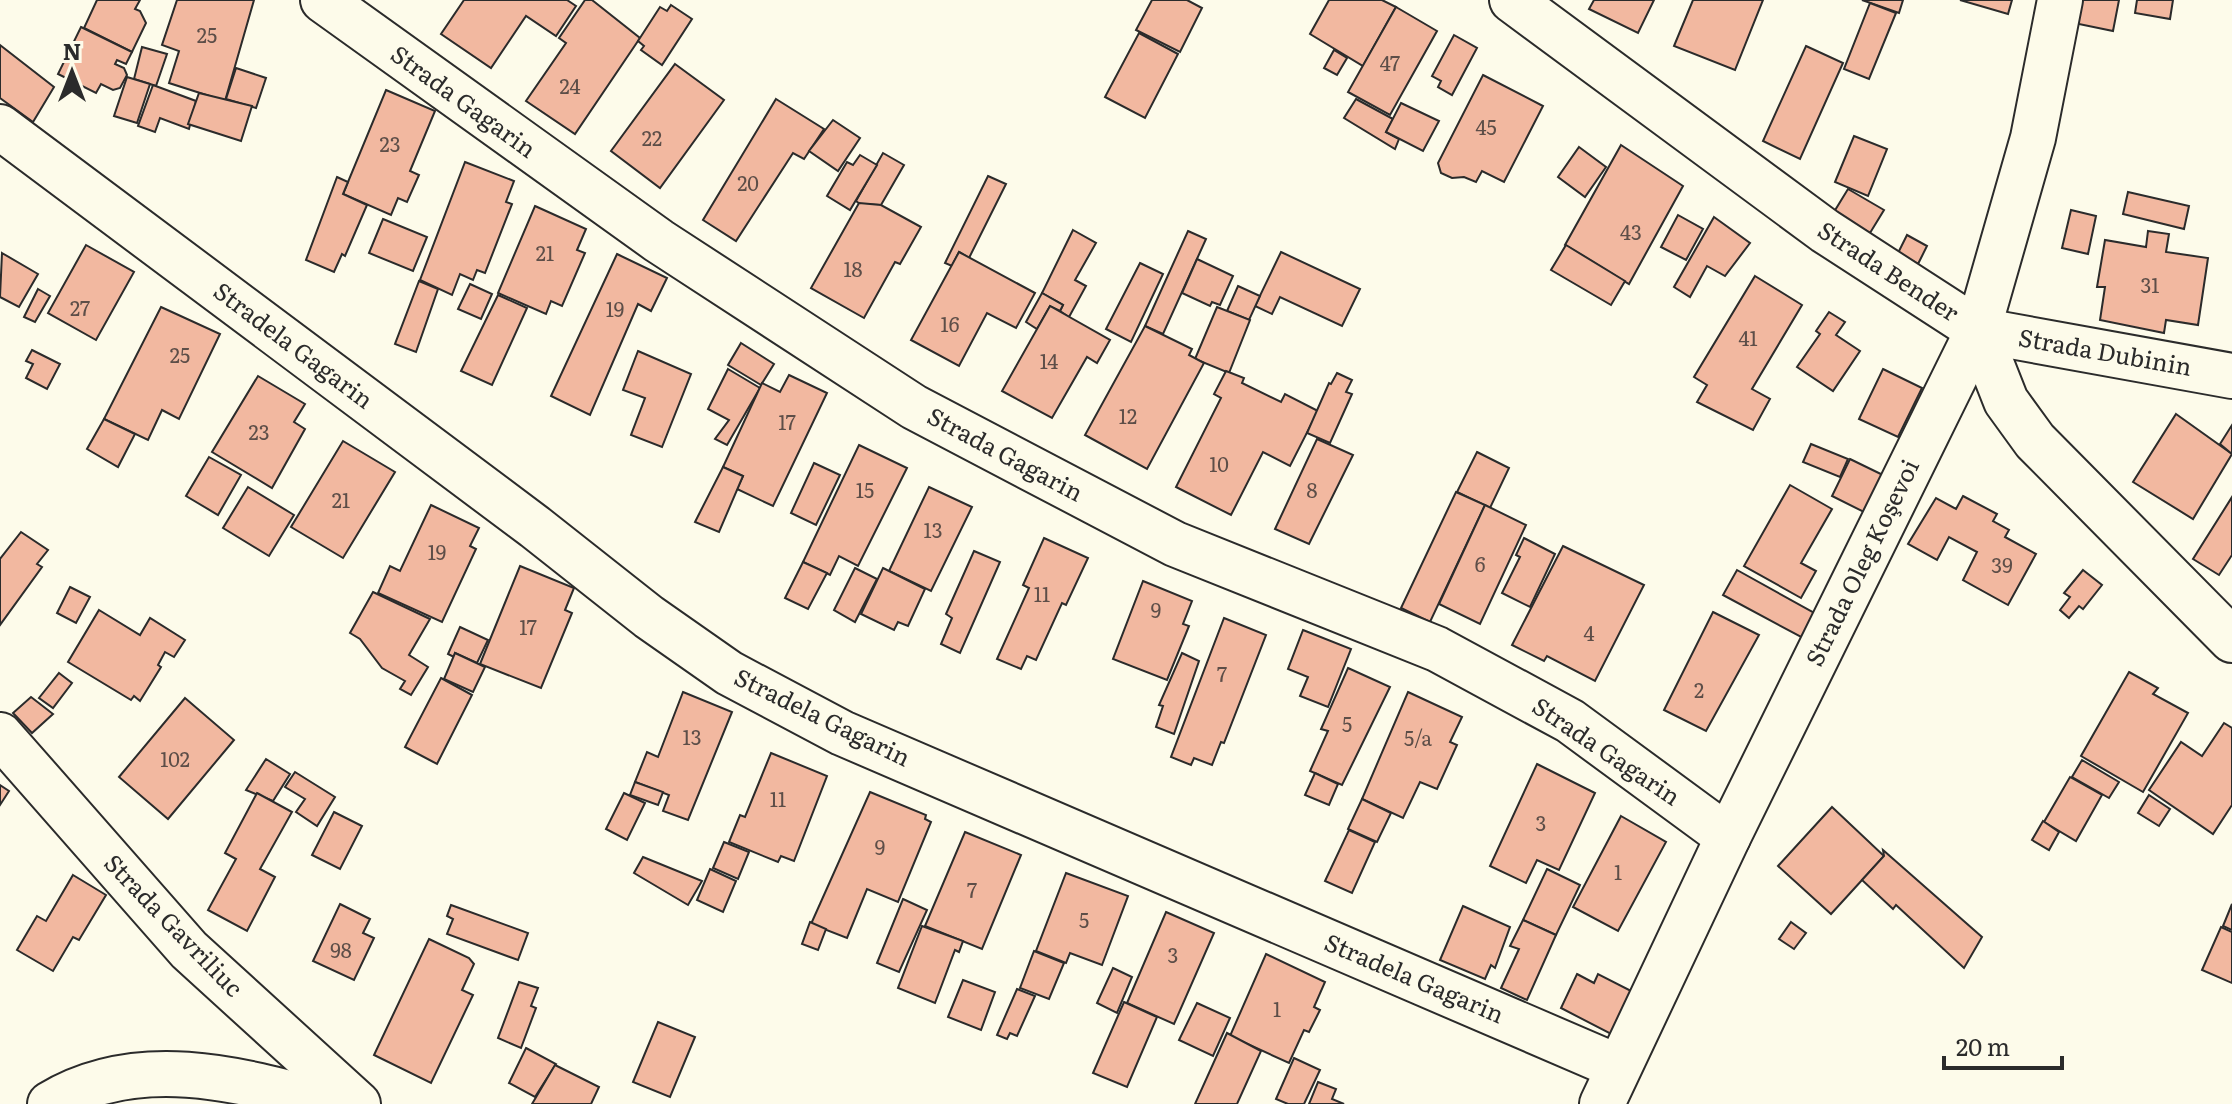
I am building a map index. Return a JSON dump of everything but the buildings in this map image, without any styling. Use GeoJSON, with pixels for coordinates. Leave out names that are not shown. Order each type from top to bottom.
{"type":"FeatureCollection","features":[{"type":"Feature","properties":{"kind":"street","name":"Strada Gagarin"},"geometry":{"type":"LineString","coordinates":[[323,0],[659,241],[914,407],[1175,544],[1437,649],[1570,721],[1728,837]]}},
{"type":"Feature","properties":{"kind":"street","name":"Strada Bender"},"geometry":{"type":"LineString","coordinates":[[1512,0],[1825,231],[1978,330],[2006,401],[2035,441],[2232,640]]}},
{"type":"Feature","properties":{"kind":"street","name":"Strada Oleg Koşevoi"},"geometry":{"type":"LineString","coordinates":[[1610,1085],[1728,837],[1978,330],[2033,138],[2060,0]]}},
{"type":"Feature","properties":{"kind":"street","name":"Stradela Gagarin"},"geometry":{"type":"LineString","coordinates":[[0,127],[535,527],[649,617],[756,689],[842,733],[1610,1085]]}},
{"type":"Feature","properties":{"kind":"street","name":"Strada Dubinin"},"geometry":{"type":"LineString","coordinates":[[1978,330],[2232,376]]}},
{"type":"Feature","properties":{"kind":"street","name":"Strada Gavriliuc"},"geometry":{"type":"LineString","coordinates":[[0,735],[189,950],[358,1104]]}},
{"type":"Feature","properties":{"kind":"street"},"geometry":{"type":"LineString","coordinates":[[50,1104],[97,1081],[173,1072],[265,1086],[328,1104]]}}]}
